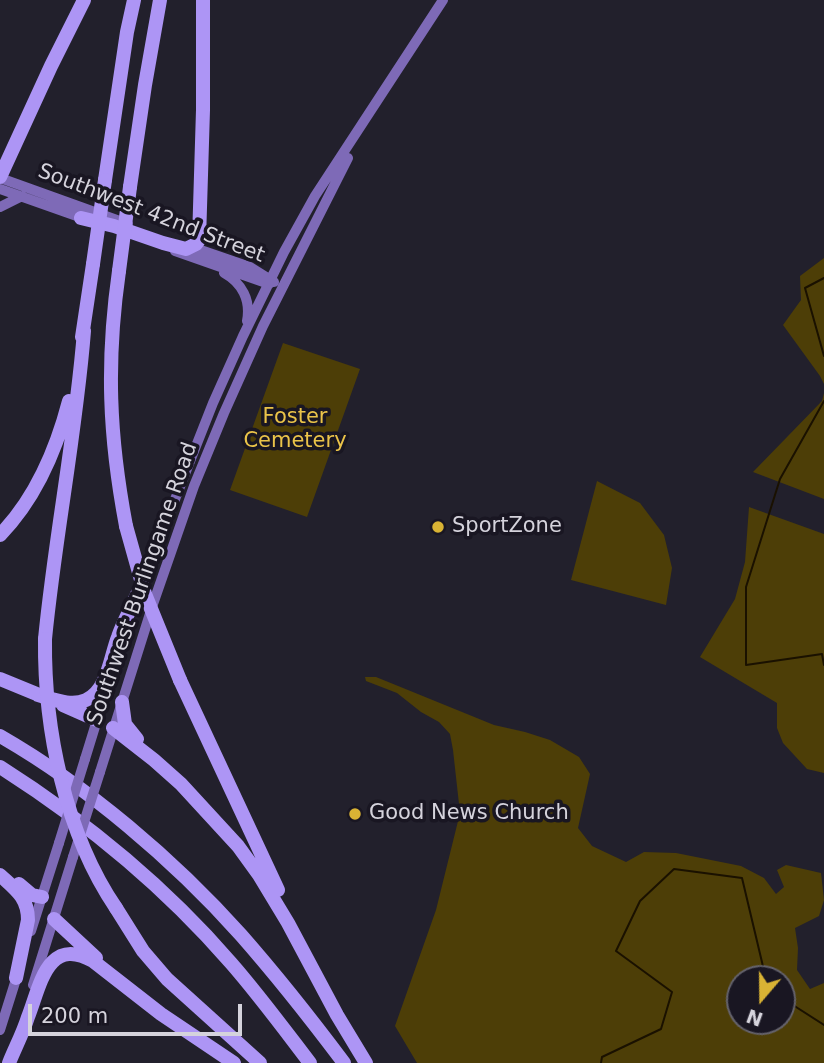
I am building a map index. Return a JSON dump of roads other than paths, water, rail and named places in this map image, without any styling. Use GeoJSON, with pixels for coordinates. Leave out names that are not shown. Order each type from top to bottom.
{"type":"FeatureCollection","features":[{"type":"Feature","properties":{"kind":"highway"},"geometry":{"type":"LineString","coordinates":[[0,178],[84,0]]}},
{"type":"Feature","properties":{"kind":"highway"},"geometry":{"type":"LineString","coordinates":[[134,0],[105,180],[49,590],[44,674],[47,702],[60,776],[71,813],[108,896],[144,951],[167,979],[260,1063]]}},
{"type":"Feature","properties":{"kind":"highway"},"geometry":{"type":"LineString","coordinates":[[160,0],[130,187],[112,335],[110,397],[114,454],[126,526],[148,604],[180,680],[296,929],[350,1036]]}},
{"type":"Feature","properties":{"kind":"highway"},"geometry":{"type":"LineString","coordinates":[[81,218],[175,247],[186,249],[197,244],[200,234],[203,0]]}},
{"type":"Feature","properties":{"kind":"highway"},"geometry":{"type":"LineString","coordinates":[[0,535],[26,503],[46,469],[68,405],[84,331]]}},
{"type":"Feature","properties":{"kind":"highway"},"geometry":{"type":"LineString","coordinates":[[38,695],[69,703],[83,701],[94,695],[105,678],[118,637],[138,592]]}},
{"type":"Feature","properties":{"kind":"highway"},"geometry":{"type":"LineString","coordinates":[[0,679],[97,720]]}},
{"type":"Feature","properties":{"kind":"highway"},"geometry":{"type":"LineString","coordinates":[[122,702],[125,724],[132,734],[167,764],[181,785]]}},
{"type":"Feature","properties":{"kind":"highway"},"geometry":{"type":"LineString","coordinates":[[113,728],[181,785],[238,846],[260,875],[366,1063]]}},
{"type":"Feature","properties":{"kind":"highway"},"geometry":{"type":"LineString","coordinates":[[0,736],[68,780],[167,861],[241,934],[344,1063]]}},
{"type":"Feature","properties":{"kind":"highway"},"geometry":{"type":"LineString","coordinates":[[0,767],[57,805],[167,897],[230,961],[310,1063]]}},
{"type":"Feature","properties":{"kind":"highway"},"geometry":{"type":"LineString","coordinates":[[0,866],[28,892],[42,897]]}},
{"type":"Feature","properties":{"kind":"highway"},"geometry":{"type":"LineString","coordinates":[[0,875],[22,896],[28,912],[16,978]]}},
{"type":"Feature","properties":{"kind":"highway"},"geometry":{"type":"LineString","coordinates":[[54,919],[104,968]]}},
{"type":"Feature","properties":{"kind":"highway"},"geometry":{"type":"LineString","coordinates":[[8,1063],[28,1019],[43,975],[51,962],[69,955],[82,955],[104,968],[161,1014],[234,1063]]}},
{"type":"Feature","properties":{"kind":"main road","name":"Southwest Burlingame Road"},"geometry":{"type":"LineString","coordinates":[[0,1030],[138,592],[197,442],[243,336],[284,253],[316,196],[443,0]]}},
{"type":"Feature","properties":{"kind":"main road","name":"Southwest Burlingame Road"},"geometry":{"type":"LineString","coordinates":[[8,1063],[113,728],[173,542],[194,486],[245,365],[349,156],[356,135]]}},
{"type":"Feature","properties":{"kind":"main road","name":"Southwest 42nd Street"},"geometry":{"type":"LineString","coordinates":[[0,178],[250,267],[269,282]]}},
{"type":"Feature","properties":{"kind":"main road","name":"Southwest 42nd Street"},"geometry":{"type":"LineString","coordinates":[[0,188],[282,287]]}},
{"type":"Feature","properties":{"kind":"main road"},"geometry":{"type":"LineString","coordinates":[[0,207],[22,196]]}},
{"type":"Feature","properties":{"kind":"main road"},"geometry":{"type":"LineString","coordinates":[[131,235],[170,254],[233,278],[242,288],[247,302],[248,312],[243,336]]}},
{"type":"Feature","properties":{"kind":"main road"},"geometry":{"type":"LineString","coordinates":[[97,720],[113,728]]}},
{"type":"Feature","properties":{"kind":"main road"},"geometry":{"type":"LineString","coordinates":[[54,919],[42,897],[56,894],[65,883]]}},
{"type":"Feature","properties":{"kind":"waterway"},"geometry":{"type":"LineString","coordinates":[[824,278],[805,288],[824,356]]}},
{"type":"Feature","properties":{"kind":"waterway"},"geometry":{"type":"LineString","coordinates":[[824,401],[780,479],[746,587],[746,665],[822,654],[824,665]]}},
{"type":"Feature","properties":{"kind":"waterway"},"geometry":{"type":"LineString","coordinates":[[601,1063],[602,1057],[661,1029],[672,992],[616,951],[640,901],[674,869],[742,878],[763,965]]}},
{"type":"Feature","properties":{"kind":"waterway"},"geometry":{"type":"LineString","coordinates":[[796,1007],[824,1025]]}},
{"type":"Feature","properties":{"kind":"place","name":"SportZone"},"geometry":{"type":"Point","coordinates":[438,527]}},
{"type":"Feature","properties":{"kind":"place","name":"Good News Church"},"geometry":{"type":"Point","coordinates":[355,814]}},
{"type":"Feature","properties":{"kind":"park label","name":"Foster Cemetery"},"geometry":{"type":"Point","coordinates":[295,430]}}]}
